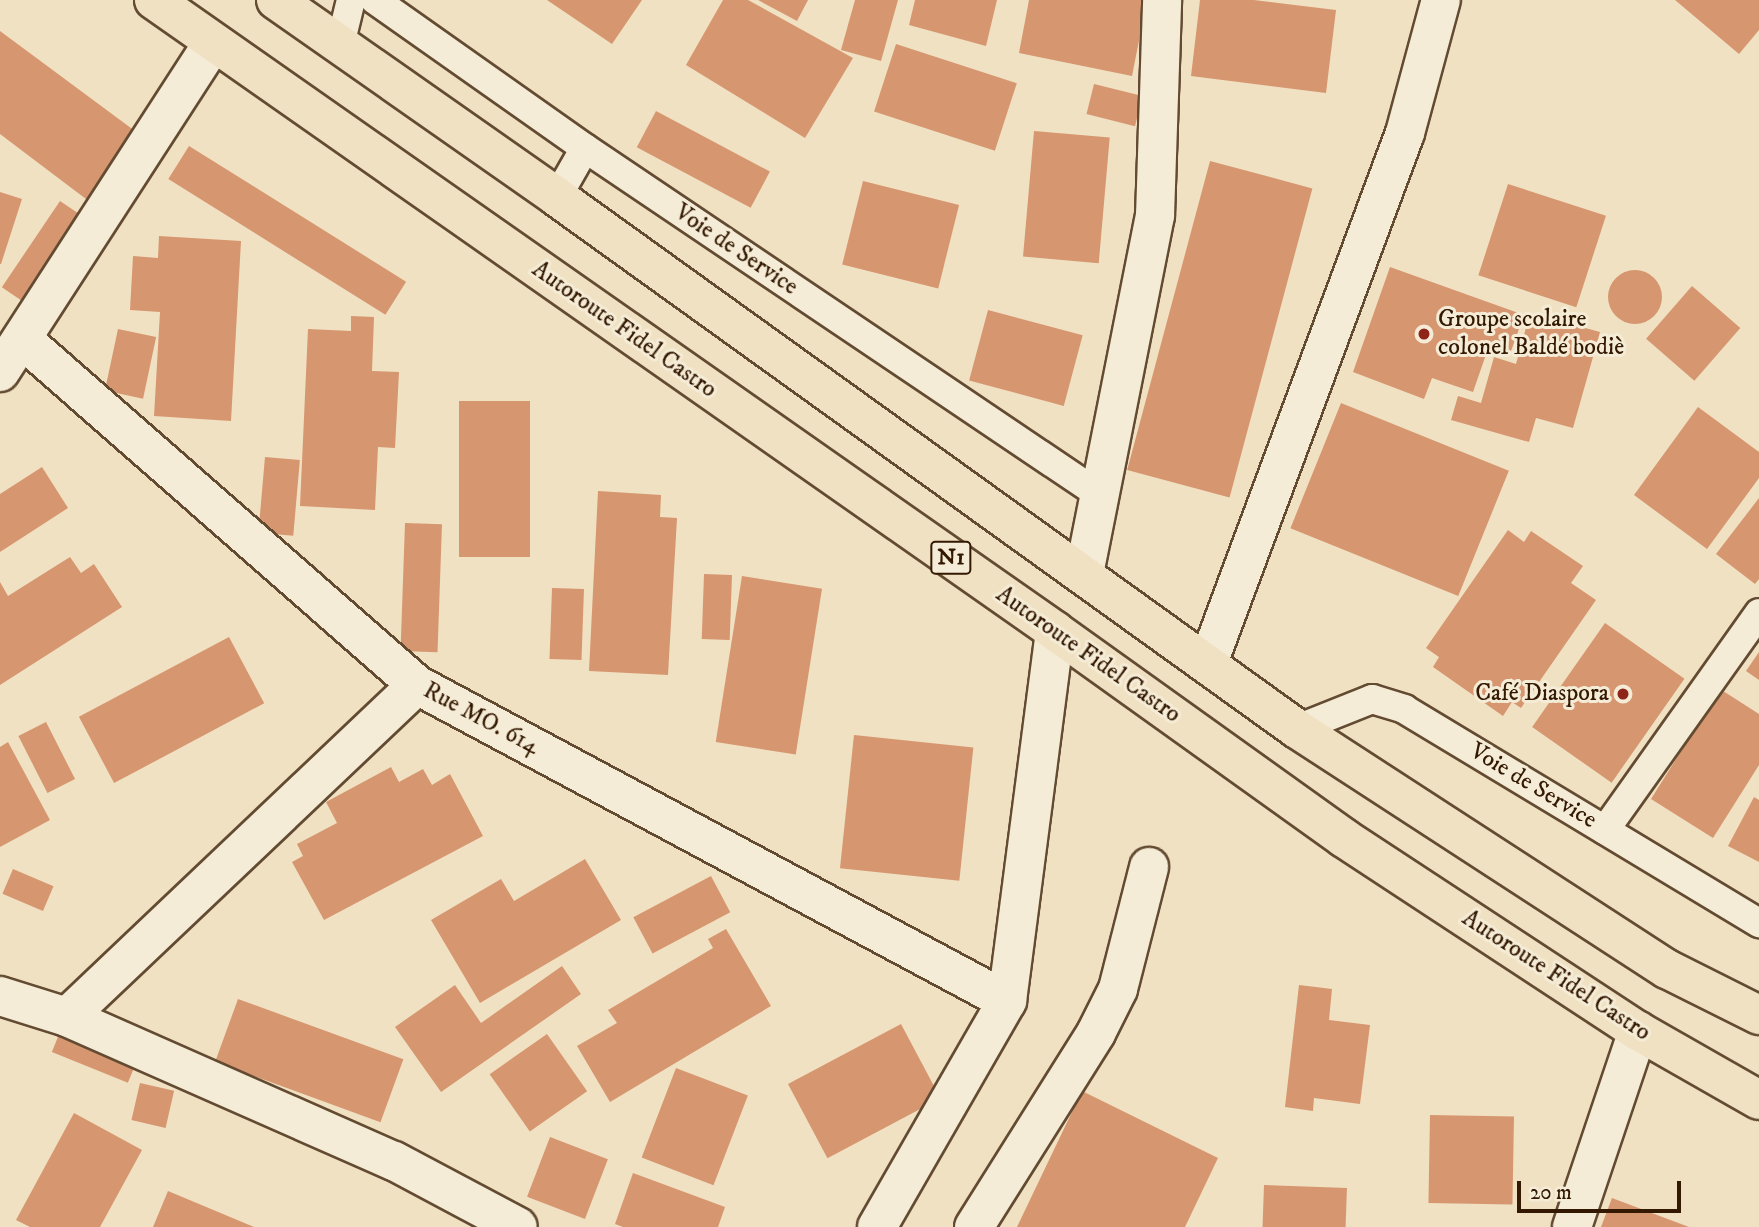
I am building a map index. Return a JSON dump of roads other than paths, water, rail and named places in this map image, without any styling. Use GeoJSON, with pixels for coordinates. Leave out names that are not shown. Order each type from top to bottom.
{"type":"FeatureCollection","features":[{"type":"Feature","properties":{"kind":"highway","name":"Autoroute Fidel Castro"},"geometry":{"type":"LineString","coordinates":[[154,0],[1055,631],[1344,838],[1638,1031],[1759,1100]]}},
{"type":"Feature","properties":{"kind":"highway","name":"N1"},"geometry":{"type":"LineString","coordinates":[[276,0],[557,197],[1297,729],[1667,968],[1759,1015]]}},
{"type":"Feature","properties":{"kind":"street"},"geometry":{"type":"LineString","coordinates":[[1084,574],[1155,216],[1162,0]]}},
{"type":"Feature","properties":{"kind":"street"},"geometry":{"type":"LineString","coordinates":[[1208,663],[1405,133],[1441,0]]}},
{"type":"Feature","properties":{"kind":"street"},"geometry":{"type":"LineString","coordinates":[[0,372],[213,43]]}},
{"type":"Feature","properties":{"kind":"street","name":"Rue MO. 614"},"geometry":{"type":"LineString","coordinates":[[22,339],[416,685],[1007,1001]]}},
{"type":"Feature","properties":{"kind":"street"},"geometry":{"type":"LineString","coordinates":[[877,1227],[1007,1001],[1055,631]]}},
{"type":"Feature","properties":{"kind":"street"},"geometry":{"type":"LineString","coordinates":[[67,1017],[416,685]]}},
{"type":"Feature","properties":{"kind":"street"},"geometry":{"type":"LineString","coordinates":[[974,1227],[1096,1032],[1118,989],[1149,867]]}},
{"type":"Feature","properties":{"kind":"street"},"geometry":{"type":"LineString","coordinates":[[0,996],[67,1017],[394,1161],[495,1221]]}},
{"type":"Feature","properties":{"kind":"street"},"geometry":{"type":"LineString","coordinates":[[1572,1227],[1638,1031]]}},
{"type":"Feature","properties":{"kind":"lane"},"geometry":{"type":"LineString","coordinates":[[340,45],[351,0]]}},
{"type":"Feature","properties":{"kind":"lane","name":"Voie de Service"},"geometry":{"type":"LineString","coordinates":[[375,0],[585,148],[1100,495]]}},
{"type":"Feature","properties":{"kind":"lane"},"geometry":{"type":"LineString","coordinates":[[557,197],[585,148]]}},
{"type":"Feature","properties":{"kind":"lane"},"geometry":{"type":"LineString","coordinates":[[1605,830],[1759,613]]}},
{"type":"Feature","properties":{"kind":"lane","name":"Voie de Service"},"geometry":{"type":"LineString","coordinates":[[1297,729],[1373,699],[1394,706],[1759,923]]}},
{"type":"Feature","properties":{"kind":"place","name":"Groupe scolaire colonel Baldé bodiè"},"geometry":{"type":"Point","coordinates":[1424,334]}},
{"type":"Feature","properties":{"kind":"place","name":"Café Diaspora"},"geometry":{"type":"Point","coordinates":[1623,694]}}]}
